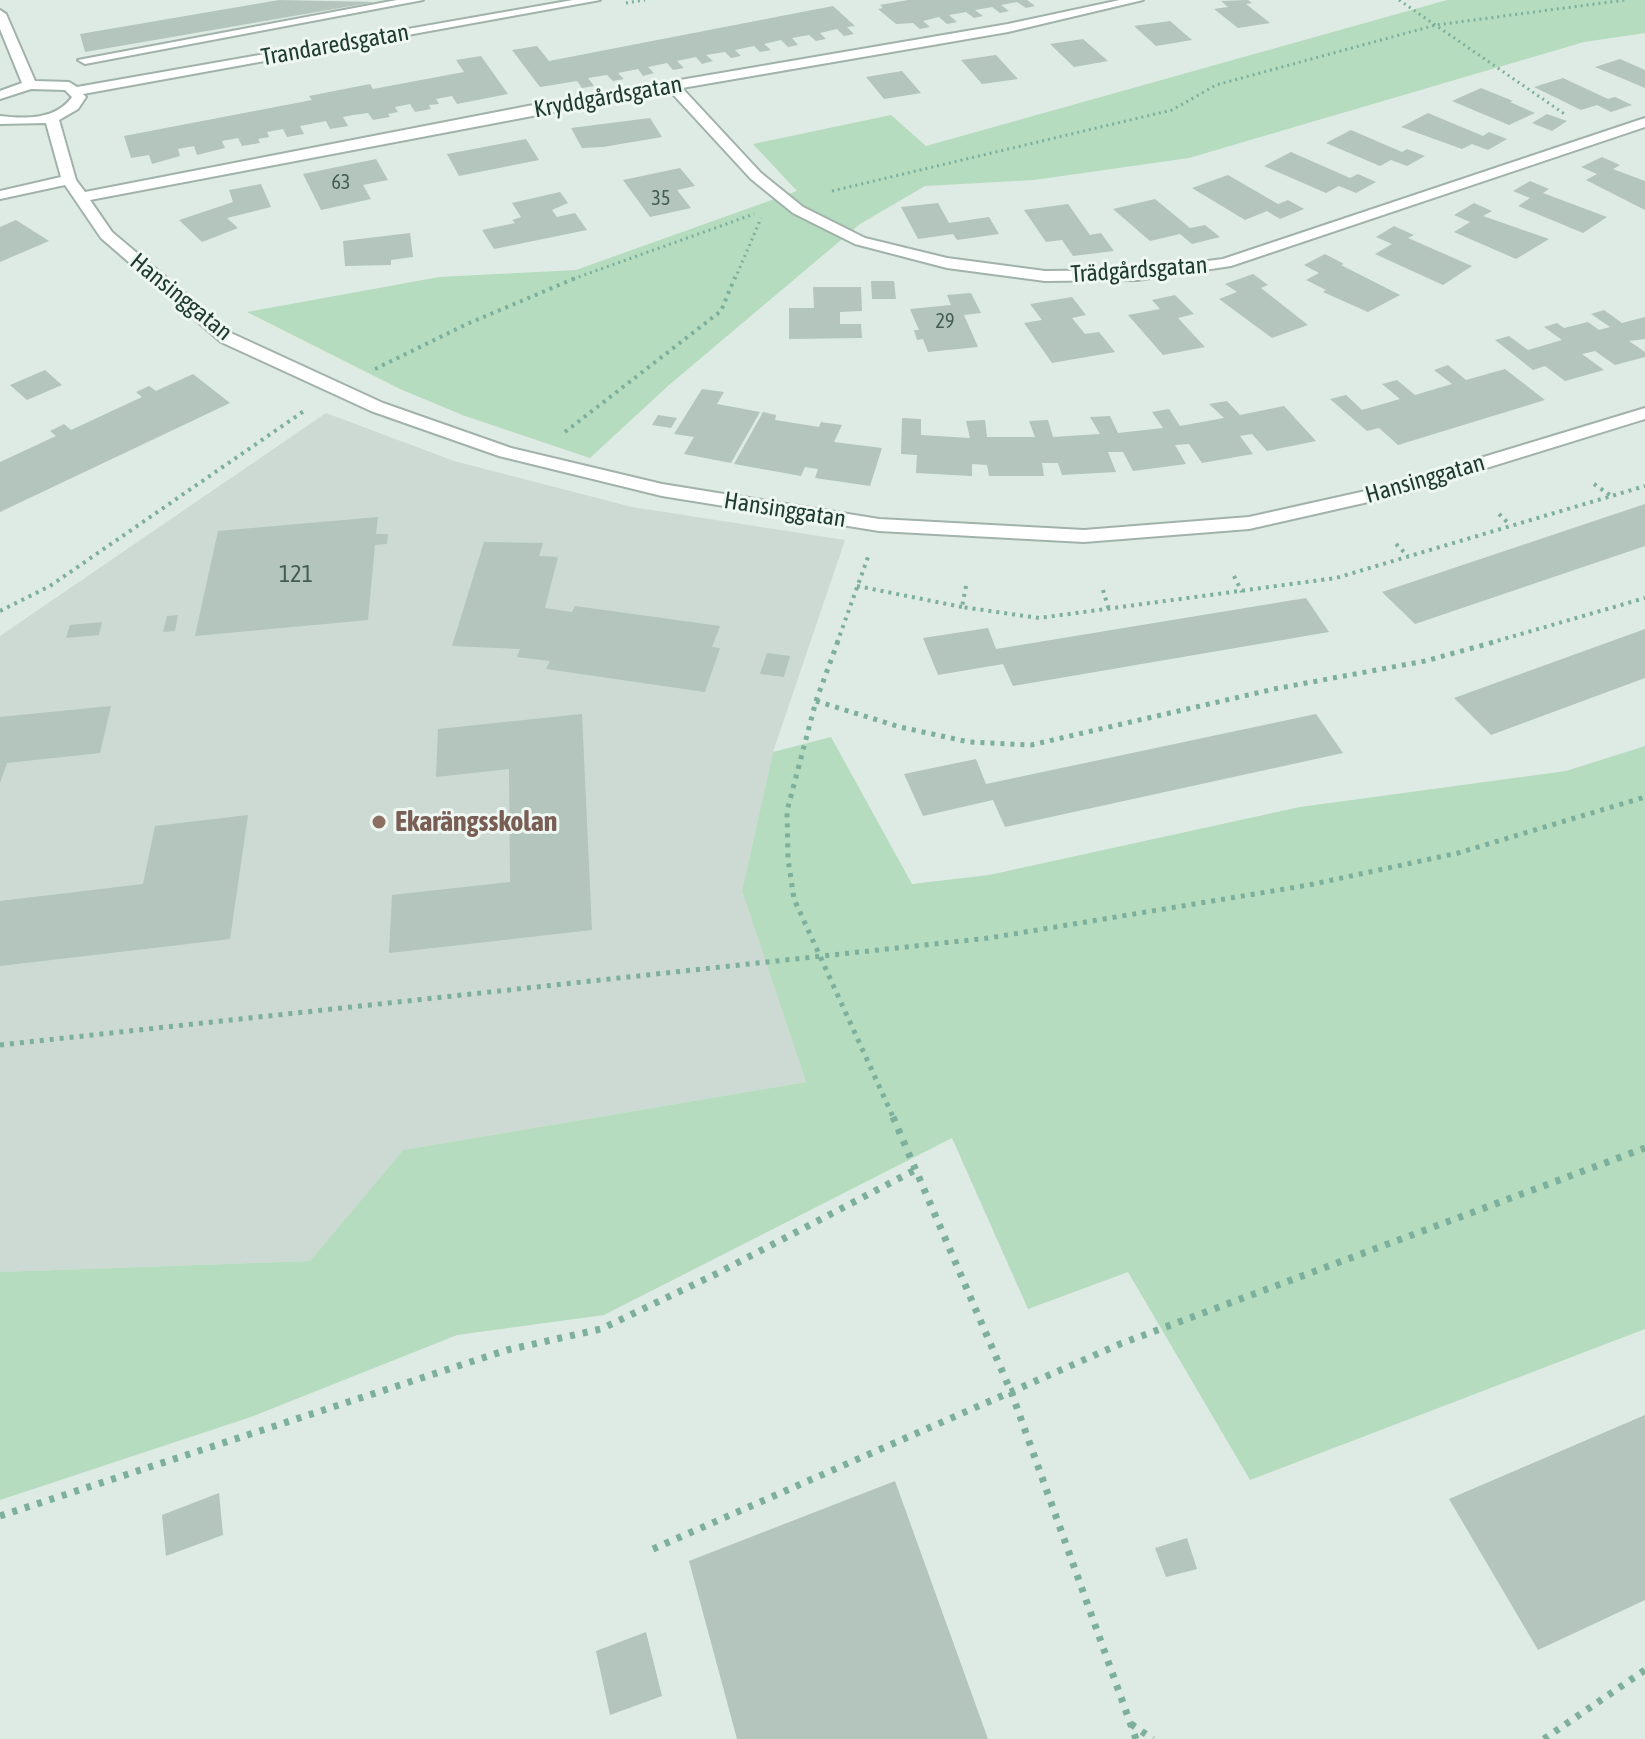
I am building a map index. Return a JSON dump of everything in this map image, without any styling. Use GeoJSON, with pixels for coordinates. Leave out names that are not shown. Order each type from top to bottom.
{"type":"FeatureCollection","features":[{"type":"Feature","properties":{"kind":"street"},"geometry":{"type":"LineString","coordinates":[[85,60],[417,0]]}},
{"type":"Feature","properties":{"kind":"street","name":"Trandaredsgatan"},"geometry":{"type":"LineString","coordinates":[[30,85],[58,84],[76,91],[594,0]]}},
{"type":"Feature","properties":{"kind":"street","name":"Kryddgårdsgatan"},"geometry":{"type":"LineString","coordinates":[[79,198],[673,86],[1008,28],[1137,0]]}},
{"type":"Feature","properties":{"kind":"street"},"geometry":{"type":"LineString","coordinates":[[0,95],[30,85],[1,18]]}},
{"type":"Feature","properties":{"kind":"street","name":"Trädgårdsgatan"},"geometry":{"type":"LineString","coordinates":[[673,86],[756,176],[798,210],[860,241],[947,263],[1045,276],[1137,275],[1225,263],[1645,122]]}},
{"type":"Feature","properties":{"kind":"street"},"geometry":{"type":"LineString","coordinates":[[0,120],[24,122],[51,117],[75,104],[79,97],[76,91]]}},
{"type":"Feature","properties":{"kind":"street","name":"Hansinggatan"},"geometry":{"type":"LineString","coordinates":[[51,117],[69,180],[106,235],[227,338],[377,407],[529,458],[662,490],[879,525],[1084,536],[1249,523],[1392,491],[1645,413]]}},
{"type":"Feature","properties":{"kind":"street"},"geometry":{"type":"LineString","coordinates":[[0,195],[69,180]]}},
{"type":"Feature","properties":{"kind":"path"},"geometry":{"type":"LineString","coordinates":[[1399,0],[1520,86],[1600,136]]}},
{"type":"Feature","properties":{"kind":"path"},"geometry":{"type":"LineString","coordinates":[[529,458],[631,384],[721,311],[765,210]]}},
{"type":"Feature","properties":{"kind":"path"},"geometry":{"type":"LineString","coordinates":[[1594,484],[1611,496]]}},
{"type":"Feature","properties":{"kind":"path"},"geometry":{"type":"LineString","coordinates":[[857,586],[962,607],[1039,618],[1109,610],[1336,578],[1645,486]]}},
{"type":"Feature","properties":{"kind":"path"},"geometry":{"type":"LineString","coordinates":[[1499,514],[1510,525]]}},
{"type":"Feature","properties":{"kind":"path"},"geometry":{"type":"LineString","coordinates":[[879,525],[816,701],[787,811],[788,859],[794,899],[917,1169],[1012,1394],[1136,1739]]}},
{"type":"Feature","properties":{"kind":"path"},"geometry":{"type":"LineString","coordinates":[[1396,544],[1408,556]]}},
{"type":"Feature","properties":{"kind":"path"},"geometry":{"type":"LineString","coordinates":[[1234,576],[1242,592]]}},
{"type":"Feature","properties":{"kind":"path"},"geometry":{"type":"LineString","coordinates":[[962,607],[966,586]]}},
{"type":"Feature","properties":{"kind":"path"},"geometry":{"type":"LineString","coordinates":[[1103,590],[1109,610]]}},
{"type":"Feature","properties":{"kind":"path"},"geometry":{"type":"LineString","coordinates":[[816,701],[900,727],[969,742],[1031,745],[1274,689],[1425,661],[1595,615],[1645,598]]}},
{"type":"Feature","properties":{"kind":"path"},"geometry":{"type":"LineString","coordinates":[[0,1045],[989,938],[1309,885],[1458,853],[1645,797]]}},
{"type":"Feature","properties":{"kind":"path"},"geometry":{"type":"LineString","coordinates":[[653,1549],[1120,1344],[1645,1148]]}},
{"type":"Feature","properties":{"kind":"path"},"geometry":{"type":"LineString","coordinates":[[0,1516],[507,1350],[601,1329],[716,1274],[917,1169]]}},
{"type":"Feature","properties":{"kind":"path"},"geometry":{"type":"LineString","coordinates":[[1544,1739],[1645,1670]]}},
{"type":"Feature","properties":{"kind":"path"},"geometry":{"type":"LineString","coordinates":[[1131,1724],[1153,1739]]}},
{"type":"Feature","properties":{"kind":"shaded area","name":"Ekarängsskolan"},"geometry":{"type":"Polygon","coordinates":[[[326,413],[454,461],[632,507],[845,540],[773,752],[742,891],[806,1082],[403,1150],[310,1261],[0,1272],[0,636],[326,413]]]}},
{"type":"Feature","properties":{"kind":"green space"},"geometry":{"type":"Polygon","coordinates":[[[1447,0],[1645,0],[1645,33],[1584,42],[1189,158],[1034,180],[925,186],[860,224],[669,385],[590,458],[465,416],[400,389],[247,312],[439,277],[576,270],[797,191],[753,144],[891,115],[926,146],[1447,0]]]}},
{"type":"Feature","properties":{"kind":"green space"},"geometry":{"type":"Polygon","coordinates":[[[831,737],[912,884],[989,875],[1300,807],[1566,771],[1645,746],[1645,1329],[1250,1480],[1128,1272],[1028,1309],[952,1138],[604,1315],[457,1335],[251,1417],[0,1500],[0,1272],[310,1261],[403,1150],[806,1082],[742,891],[773,752],[831,737]]]}},
{"type":"Feature","properties":{"kind":"building"},"geometry":{"type":"Polygon","coordinates":[[[279,0],[375,2],[85,52],[80,34],[279,0]]]}},
{"type":"Feature","properties":{"kind":"building"},"geometry":{"type":"Polygon","coordinates":[[[908,0],[1027,0],[1035,6],[1026,8],[1017,2],[1001,5],[1009,11],[1000,13],[992,7],[975,10],[983,16],[974,18],[966,12],[949,15],[957,22],[947,24],[939,17],[923,21],[930,27],[920,29],[913,23],[896,24],[878,9],[883,8],[880,5],[908,0]]]}},
{"type":"Feature","properties":{"kind":"building"},"geometry":{"type":"Polygon","coordinates":[[[1248,0],[1252,3],[1246,4],[1270,23],[1238,28],[1214,9],[1228,7],[1221,1],[1248,0]]]}},
{"type":"Feature","properties":{"kind":"building"},"geometry":{"type":"Polygon","coordinates":[[[833,6],[855,26],[847,27],[854,34],[844,36],[837,29],[820,33],[826,39],[816,41],[809,35],[792,38],[798,45],[788,47],[781,40],[764,44],[771,50],[760,52],[754,46],[735,50],[741,56],[731,58],[725,52],[706,55],[713,61],[702,64],[696,57],[677,61],[684,68],[673,70],[667,63],[648,67],[654,73],[643,76],[638,69],[618,73],[624,79],[613,81],[607,75],[588,78],[594,86],[582,88],[577,81],[540,87],[512,50],[537,46],[549,61],[833,6]]]}},
{"type":"Feature","properties":{"kind":"building"},"geometry":{"type":"Polygon","coordinates":[[[1170,21],[1192,40],[1156,46],[1134,26],[1170,21]]]}},
{"type":"Feature","properties":{"kind":"building"},"geometry":{"type":"Polygon","coordinates":[[[1083,39],[1108,61],[1074,67],[1050,44],[1083,39]]]}},
{"type":"Feature","properties":{"kind":"building"},"geometry":{"type":"Polygon","coordinates":[[[996,55],[1018,79],[982,84],[961,60],[996,55]]]}},
{"type":"Feature","properties":{"kind":"building"},"geometry":{"type":"Polygon","coordinates":[[[481,56],[508,94],[457,104],[452,96],[436,99],[439,104],[429,105],[431,109],[415,112],[410,104],[395,107],[398,112],[388,114],[390,117],[373,120],[368,113],[353,115],[343,117],[348,126],[330,129],[326,121],[300,126],[304,134],[287,137],[283,129],[267,132],[269,137],[258,139],[260,143],[242,146],[238,138],[222,141],[225,148],[197,155],[194,146],[178,149],[180,156],[152,164],[149,155],[131,158],[124,136],[312,100],[309,96],[370,84],[373,89],[464,72],[456,60],[481,56]]]}},
{"type":"Feature","properties":{"kind":"building"},"geometry":{"type":"Polygon","coordinates":[[[1620,59],[1645,70],[1645,88],[1595,67],[1620,59]]]}},
{"type":"Feature","properties":{"kind":"building"},"geometry":{"type":"Polygon","coordinates":[[[902,71],[921,93],[884,99],[866,77],[902,71]]]}},
{"type":"Feature","properties":{"kind":"building"},"geometry":{"type":"Polygon","coordinates":[[[1563,78],[1608,99],[1615,97],[1632,105],[1611,112],[1597,105],[1581,110],[1534,87],[1563,78]]]}},
{"type":"Feature","properties":{"kind":"building"},"geometry":{"type":"Polygon","coordinates":[[[1481,88],[1535,113],[1509,125],[1452,101],[1481,88]]]}},
{"type":"Feature","properties":{"kind":"building"},"geometry":{"type":"Polygon","coordinates":[[[1428,113],[1483,136],[1489,132],[1507,139],[1488,150],[1472,144],[1462,149],[1401,127],[1428,113]]]}},
{"type":"Feature","properties":{"kind":"building"},"geometry":{"type":"Polygon","coordinates":[[[1547,114],[1567,121],[1552,131],[1532,123],[1547,114]]]}},
{"type":"Feature","properties":{"kind":"building"},"geometry":{"type":"Polygon","coordinates":[[[650,118],[662,137],[603,147],[582,148],[571,128],[650,118]]]}},
{"type":"Feature","properties":{"kind":"building"},"geometry":{"type":"Polygon","coordinates":[[[1351,130],[1402,152],[1407,149],[1425,156],[1407,166],[1391,160],[1380,166],[1326,143],[1351,130]]]}},
{"type":"Feature","properties":{"kind":"building"},"geometry":{"type":"Polygon","coordinates":[[[526,139],[539,160],[459,176],[447,154],[526,139]]]}},
{"type":"Feature","properties":{"kind":"building"},"geometry":{"type":"Polygon","coordinates":[[[1291,152],[1350,178],[1358,174],[1376,182],[1356,193],[1339,186],[1326,193],[1264,166],[1291,152]]]}},
{"type":"Feature","properties":{"kind":"building"},"geometry":{"type":"Polygon","coordinates":[[[1602,157],[1620,165],[1613,169],[1645,181],[1645,210],[1586,180],[1597,174],[1581,167],[1602,157]]]}},
{"type":"Feature","properties":{"kind":"building"},"geometry":{"type":"Polygon","coordinates":[[[376,159],[388,180],[363,185],[371,199],[321,210],[303,174],[376,159]]]}},
{"type":"Feature","properties":{"kind":"building"},"geometry":{"type":"Polygon","coordinates":[[[680,168],[695,186],[677,190],[691,208],[650,217],[623,180],[680,168]]]}},
{"type":"Feature","properties":{"kind":"building"},"geometry":{"type":"Polygon","coordinates":[[[1228,175],[1278,204],[1288,200],[1304,209],[1280,219],[1267,211],[1245,220],[1192,188],[1228,175]]]}},
{"type":"Feature","properties":{"kind":"building"},"geometry":{"type":"Polygon","coordinates":[[[1530,181],[1549,189],[1543,193],[1607,217],[1583,233],[1518,206],[1530,198],[1513,191],[1530,181]]]}},
{"type":"Feature","properties":{"kind":"building"},"geometry":{"type":"Polygon","coordinates":[[[261,184],[271,207],[227,218],[238,228],[202,242],[179,220],[233,202],[229,190],[261,184]]]}},
{"type":"Feature","properties":{"kind":"building"},"geometry":{"type":"Polygon","coordinates":[[[560,192],[568,203],[552,210],[557,217],[575,213],[587,230],[494,249],[482,230],[515,223],[512,220],[521,217],[512,203],[560,192]]]}},
{"type":"Feature","properties":{"kind":"building"},"geometry":{"type":"Polygon","coordinates":[[[1155,199],[1190,228],[1205,225],[1220,237],[1192,244],[1180,234],[1150,241],[1113,209],[1155,199]]]}},
{"type":"Feature","properties":{"kind":"building"},"geometry":{"type":"Polygon","coordinates":[[[938,203],[949,223],[989,217],[999,234],[957,240],[953,234],[918,239],[901,207],[938,203]]]}},
{"type":"Feature","properties":{"kind":"building"},"geometry":{"type":"Polygon","coordinates":[[[1474,203],[1492,211],[1483,216],[1549,239],[1516,259],[1454,232],[1470,222],[1454,215],[1474,203]]]}},
{"type":"Feature","properties":{"kind":"building"},"geometry":{"type":"Polygon","coordinates":[[[1068,204],[1090,235],[1101,233],[1114,251],[1073,256],[1062,240],[1046,242],[1024,210],[1068,204]]]}},
{"type":"Feature","properties":{"kind":"building"},"geometry":{"type":"Polygon","coordinates":[[[16,220],[49,241],[0,262],[0,227],[16,220]]]}},
{"type":"Feature","properties":{"kind":"building"},"geometry":{"type":"Polygon","coordinates":[[[1394,226],[1414,235],[1408,238],[1472,266],[1443,285],[1375,254],[1392,244],[1376,237],[1394,226]]]}},
{"type":"Feature","properties":{"kind":"building"},"geometry":{"type":"Polygon","coordinates":[[[410,233],[413,257],[391,260],[391,265],[345,266],[343,241],[410,233]]]}},
{"type":"Feature","properties":{"kind":"building"},"geometry":{"type":"Polygon","coordinates":[[[1325,254],[1400,295],[1368,312],[1323,292],[1326,290],[1306,280],[1319,273],[1304,265],[1325,254]]]}},
{"type":"Feature","properties":{"kind":"building"},"geometry":{"type":"Polygon","coordinates":[[[1253,274],[1268,285],[1261,288],[1308,325],[1272,338],[1219,299],[1237,292],[1225,284],[1253,274]]]}},
{"type":"Feature","properties":{"kind":"building"},"geometry":{"type":"Polygon","coordinates":[[[871,281],[894,281],[896,299],[872,299],[871,281]]]}},
{"type":"Feature","properties":{"kind":"building"},"geometry":{"type":"Polygon","coordinates":[[[813,287],[861,287],[862,311],[840,312],[840,324],[861,324],[862,338],[789,339],[789,308],[814,308],[813,287]]]}},
{"type":"Feature","properties":{"kind":"building"},"geometry":{"type":"Polygon","coordinates":[[[971,293],[981,313],[964,315],[978,347],[928,352],[923,339],[917,340],[914,330],[919,330],[910,309],[951,305],[947,295],[971,293]]]}},
{"type":"Feature","properties":{"kind":"building"},"geometry":{"type":"Polygon","coordinates":[[[1175,295],[1194,314],[1178,318],[1205,347],[1163,355],[1128,315],[1160,309],[1152,300],[1175,295]]]}},
{"type":"Feature","properties":{"kind":"building"},"geometry":{"type":"Polygon","coordinates":[[[1072,297],[1086,315],[1072,318],[1085,334],[1099,332],[1115,352],[1052,363],[1024,323],[1042,320],[1030,304],[1072,297]]]}},
{"type":"Feature","properties":{"kind":"building"},"geometry":{"type":"Polygon","coordinates":[[[1604,310],[1622,323],[1645,317],[1645,339],[1629,341],[1645,352],[1645,357],[1615,365],[1595,351],[1582,354],[1604,370],[1565,381],[1545,366],[1533,370],[1495,340],[1509,336],[1528,350],[1562,340],[1544,327],[1557,323],[1564,328],[1588,322],[1599,330],[1610,327],[1591,314],[1604,310]]]}},
{"type":"Feature","properties":{"kind":"building"},"geometry":{"type":"Polygon","coordinates":[[[1448,365],[1466,380],[1505,369],[1545,400],[1398,445],[1379,428],[1367,431],[1330,399],[1346,395],[1362,410],[1400,399],[1382,384],[1397,380],[1415,395],[1452,384],[1434,370],[1448,365]]]}},
{"type":"Feature","properties":{"kind":"building"},"geometry":{"type":"Polygon","coordinates":[[[45,370],[62,385],[27,400],[10,385],[45,370]]]}},
{"type":"Feature","properties":{"kind":"building"},"geometry":{"type":"Polygon","coordinates":[[[193,374],[230,403],[0,512],[0,462],[56,436],[50,431],[64,424],[71,430],[142,397],[136,392],[149,386],[156,391],[193,374]]]}},
{"type":"Feature","properties":{"kind":"building"},"geometry":{"type":"Polygon","coordinates":[[[702,389],[724,392],[717,404],[760,412],[731,463],[684,454],[694,437],[674,434],[702,389]]]}},
{"type":"Feature","properties":{"kind":"building"},"geometry":{"type":"Polygon","coordinates":[[[1227,401],[1240,415],[1284,406],[1316,441],[1267,451],[1252,434],[1240,436],[1253,454],[1202,463],[1189,444],[1175,445],[1186,464],[1133,471],[1123,452],[1108,452],[1116,472],[1062,475],[1058,463],[1042,463],[1044,476],[989,476],[987,465],[972,464],[972,476],[916,473],[917,455],[901,454],[902,418],[921,419],[921,435],[970,438],[966,421],[985,420],[987,437],[1035,437],[1029,421],[1048,420],[1053,437],[1100,434],[1090,417],[1110,416],[1118,433],[1163,428],[1152,412],[1169,409],[1180,426],[1224,418],[1209,404],[1227,401]]]}},
{"type":"Feature","properties":{"kind":"building"},"geometry":{"type":"Polygon","coordinates":[[[763,412],[776,415],[775,420],[819,427],[821,422],[842,425],[834,442],[882,448],[870,486],[815,478],[818,469],[805,467],[801,476],[734,464],[763,412]]]}},
{"type":"Feature","properties":{"kind":"building"},"geometry":{"type":"Polygon","coordinates":[[[658,415],[677,418],[671,428],[652,425],[658,415]]]}},
{"type":"Feature","properties":{"kind":"building"},"geometry":{"type":"Polygon","coordinates":[[[1645,504],[1645,546],[1415,624],[1382,592],[1645,504]]]}},
{"type":"Feature","properties":{"kind":"building"},"geometry":{"type":"Polygon","coordinates":[[[378,517],[376,534],[388,534],[387,544],[375,545],[368,620],[195,636],[218,531],[378,517]]]}},
{"type":"Feature","properties":{"kind":"building"},"geometry":{"type":"Polygon","coordinates":[[[484,542],[543,543],[539,556],[558,557],[545,608],[572,612],[575,606],[720,626],[712,647],[720,648],[705,692],[546,669],[550,661],[517,657],[520,649],[452,646],[484,542]]]}},
{"type":"Feature","properties":{"kind":"building"},"geometry":{"type":"Polygon","coordinates":[[[1306,598],[1329,632],[1013,686],[1003,664],[938,675],[923,638],[988,628],[996,649],[1306,598]]]}},
{"type":"Feature","properties":{"kind":"building"},"geometry":{"type":"Polygon","coordinates":[[[178,615],[175,631],[163,632],[167,616],[178,615]]]}},
{"type":"Feature","properties":{"kind":"building"},"geometry":{"type":"Polygon","coordinates":[[[102,622],[99,635],[66,638],[70,625],[102,622]]]}},
{"type":"Feature","properties":{"kind":"building"},"geometry":{"type":"Polygon","coordinates":[[[1645,629],[1645,678],[1491,735],[1454,698],[1645,629]]]}},
{"type":"Feature","properties":{"kind":"building"},"geometry":{"type":"Polygon","coordinates":[[[767,653],[790,656],[784,677],[760,674],[767,653]]]}},
{"type":"Feature","properties":{"kind":"building"},"geometry":{"type":"Polygon","coordinates":[[[111,706],[100,753],[7,763],[0,783],[0,717],[111,706]]]}},
{"type":"Feature","properties":{"kind":"building"},"geometry":{"type":"Polygon","coordinates":[[[582,714],[592,930],[389,953],[392,895],[510,882],[509,769],[436,777],[438,729],[582,714]]]}},
{"type":"Feature","properties":{"kind":"building"},"geometry":{"type":"Polygon","coordinates":[[[1316,714],[1343,753],[1005,827],[993,800],[923,816],[904,774],[976,759],[986,784],[1316,714]]]}},
{"type":"Feature","properties":{"kind":"building"},"geometry":{"type":"Polygon","coordinates":[[[248,815],[230,939],[0,966],[0,901],[143,884],[155,826],[248,815]]]}},
{"type":"Feature","properties":{"kind":"building"},"geometry":{"type":"Polygon","coordinates":[[[1645,1415],[1645,1600],[1538,1650],[1449,1499],[1645,1415]]]}},
{"type":"Feature","properties":{"kind":"building"},"geometry":{"type":"Polygon","coordinates":[[[895,1481],[988,1739],[737,1739],[689,1561],[895,1481]]]}},
{"type":"Feature","properties":{"kind":"building"},"geometry":{"type":"Polygon","coordinates":[[[219,1493],[223,1535],[166,1556],[162,1515],[219,1493]]]}},
{"type":"Feature","properties":{"kind":"building"},"geometry":{"type":"Polygon","coordinates":[[[1187,1538],[1197,1569],[1166,1577],[1155,1548],[1187,1538]]]}},
{"type":"Feature","properties":{"kind":"building"},"geometry":{"type":"Polygon","coordinates":[[[646,1632],[662,1696],[610,1715],[596,1651],[646,1632]]]}},
{"type":"Feature","properties":{"kind":"place","name":"Ekarängsskolan"},"geometry":{"type":"Point","coordinates":[379,822]}}]}
